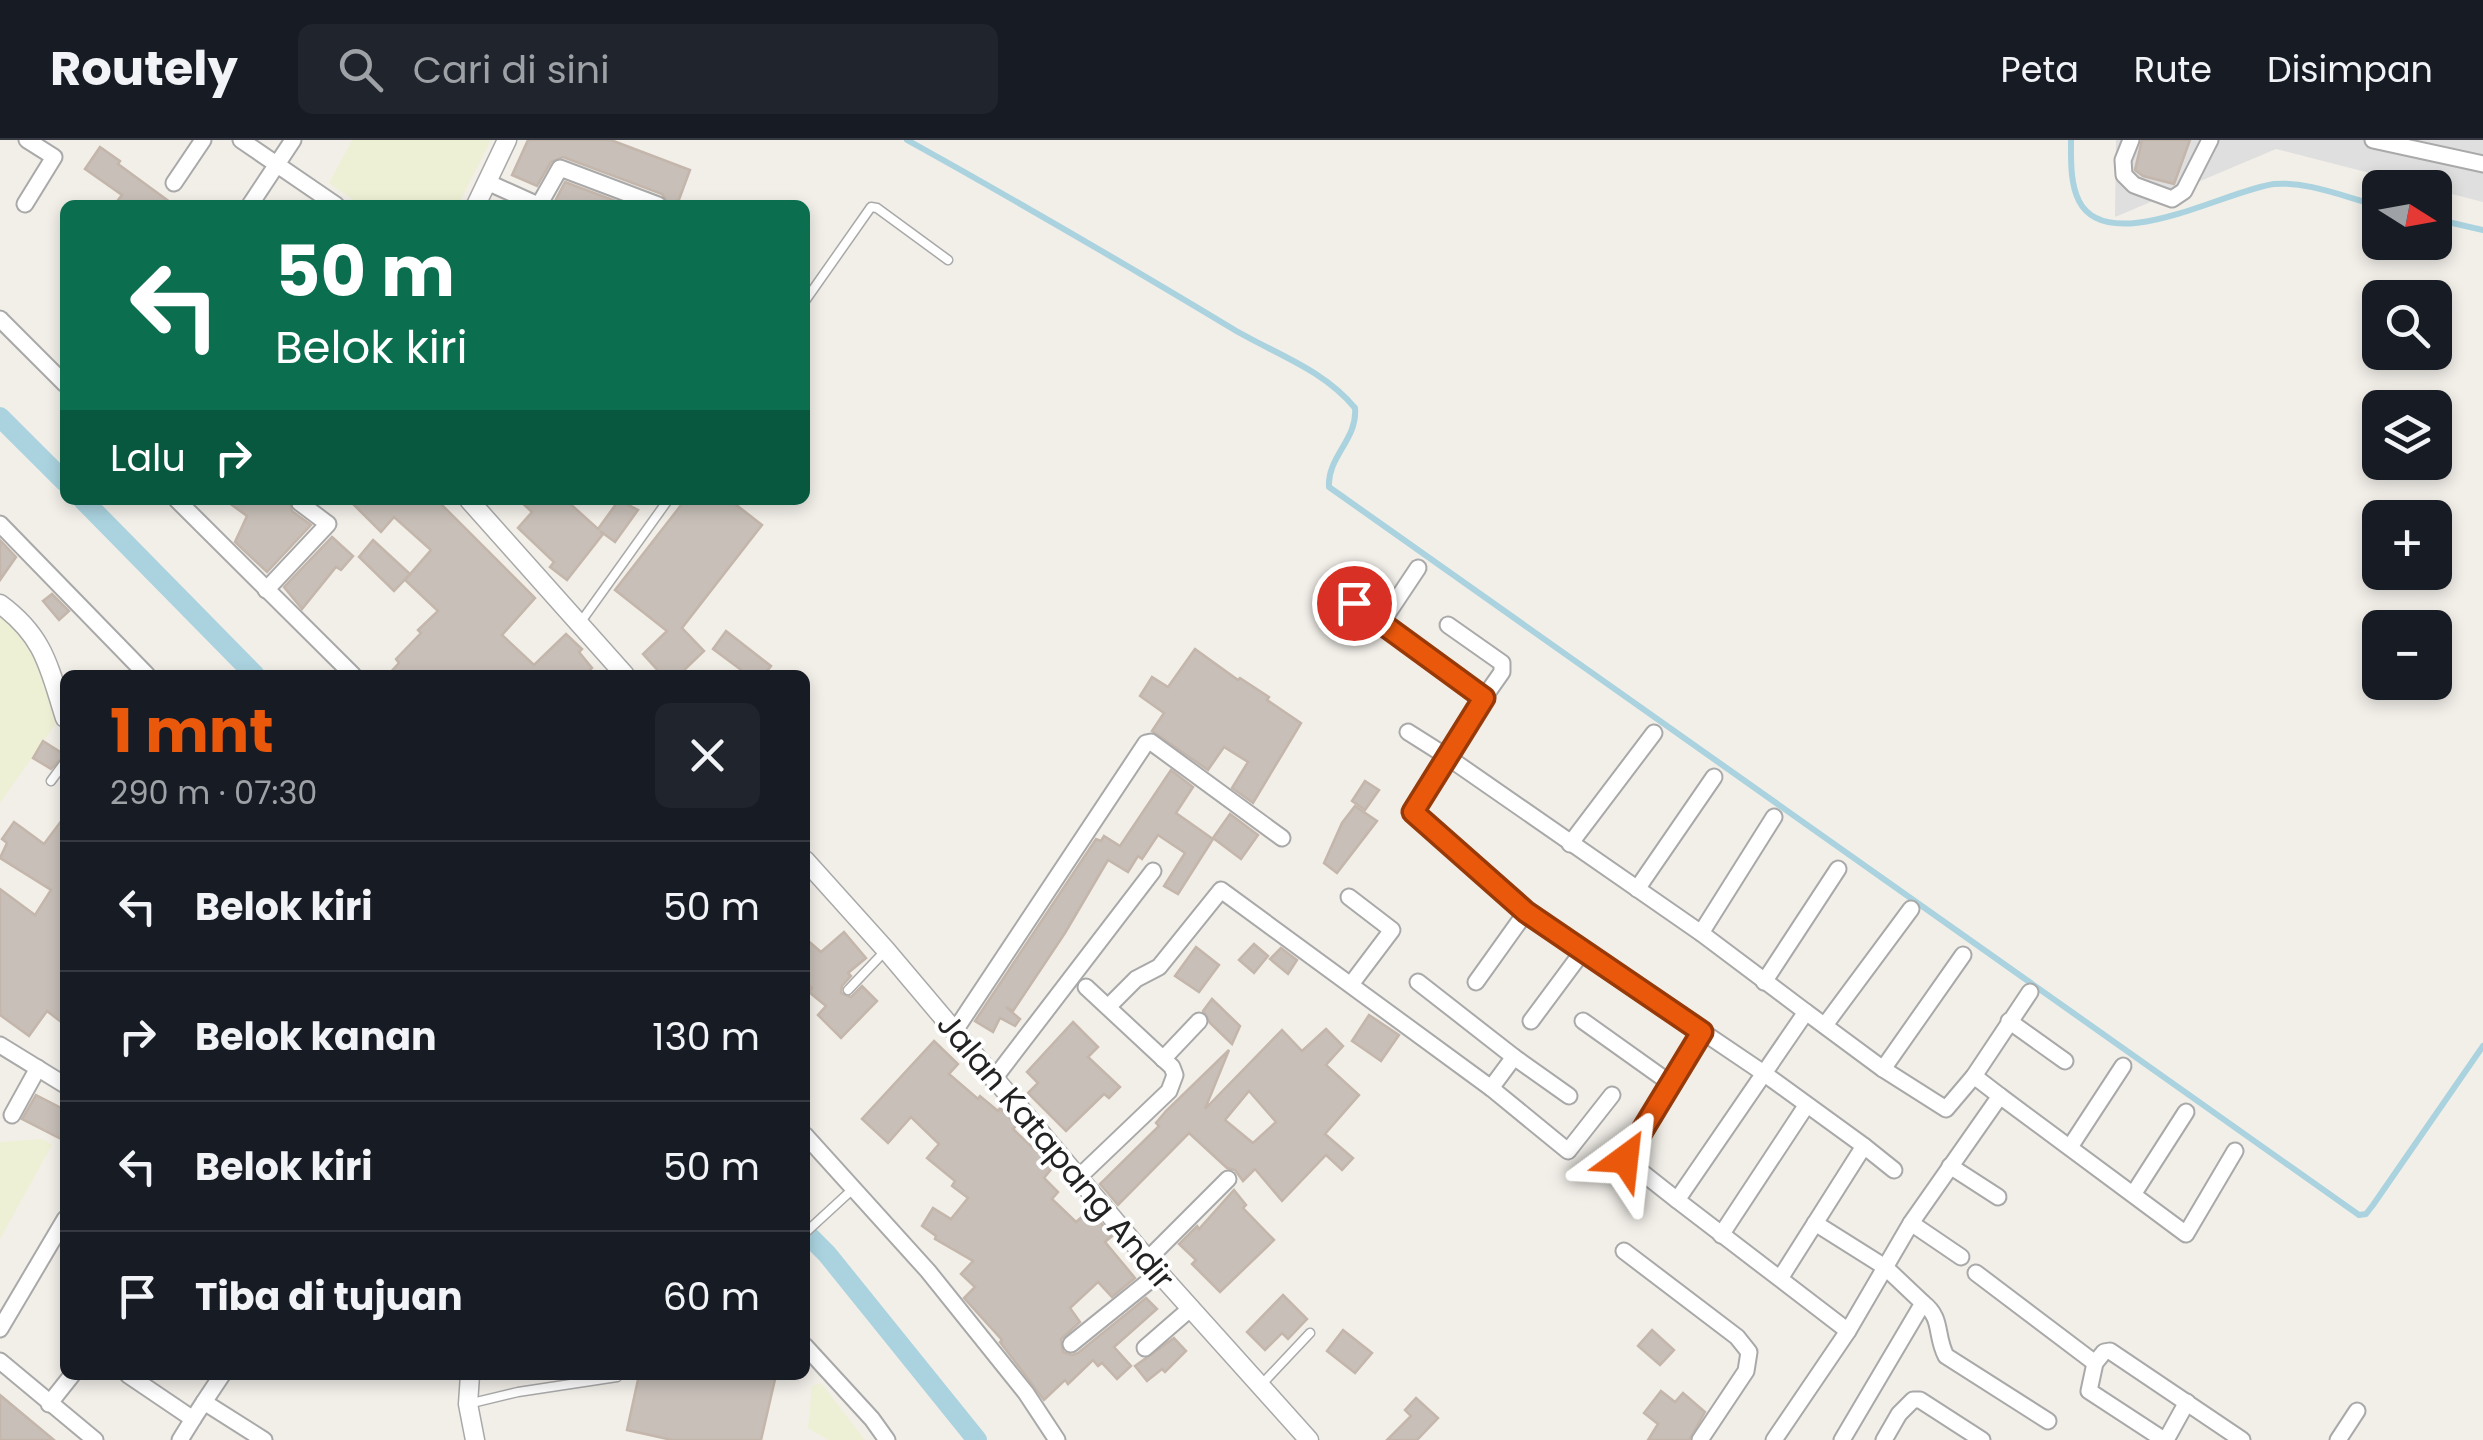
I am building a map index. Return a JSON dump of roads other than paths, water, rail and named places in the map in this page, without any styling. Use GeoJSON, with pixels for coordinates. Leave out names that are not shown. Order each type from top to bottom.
{"type":"FeatureCollection","features":[{"type":"Feature","properties":{"kind":"street"},"geometry":{"type":"LineString","coordinates":[[25,204],[54,157],[27,140]]}},
{"type":"Feature","properties":{"kind":"street"},"geometry":{"type":"LineString","coordinates":[[174,183],[203,140]]}},
{"type":"Feature","properties":{"kind":"street"},"geometry":{"type":"LineString","coordinates":[[241,140],[277,164],[317,200]]}},
{"type":"Feature","properties":{"kind":"street"},"geometry":{"type":"LineString","coordinates":[[253,200],[293,140]]}},
{"type":"Feature","properties":{"kind":"street"},"geometry":{"type":"LineString","coordinates":[[478,200],[507,140]]}},
{"type":"Feature","properties":{"kind":"street"},"geometry":{"type":"LineString","coordinates":[[2131,140],[2123,160],[2124,175],[2134,185],[2172,200],[2184,191],[2210,140]]}},
{"type":"Feature","properties":{"kind":"street"},"geometry":{"type":"LineString","coordinates":[[2373,140],[2483,164]]}},
{"type":"Feature","properties":{"kind":"street"},"geometry":{"type":"LineString","coordinates":[[540,200],[560,168],[647,200]]}},
{"type":"Feature","properties":{"kind":"street"},"geometry":{"type":"LineString","coordinates":[[487,182],[527,200]]}},
{"type":"Feature","properties":{"kind":"street"},"geometry":{"type":"LineString","coordinates":[[0,319],[60,379]]}},
{"type":"Feature","properties":{"kind":"street"},"geometry":{"type":"LineString","coordinates":[[182,505],[347,670]]}},
{"type":"Feature","properties":{"kind":"street"},"geometry":{"type":"LineString","coordinates":[[266,590],[328,524],[303,505]]}},
{"type":"Feature","properties":{"kind":"street"},"geometry":{"type":"LineString","coordinates":[[474,505],[621,670]]}},
{"type":"Feature","properties":{"kind":"street"},"geometry":{"type":"LineString","coordinates":[[0,524],[142,670]]}},
{"type":"Feature","properties":{"kind":"street"},"geometry":{"type":"LineString","coordinates":[[1382,622],[1418,568]]}},
{"type":"Feature","properties":{"kind":"street"},"geometry":{"type":"LineString","coordinates":[[1354,603],[1484,698]]}},
{"type":"Feature","properties":{"kind":"street"},"geometry":{"type":"LineString","coordinates":[[0,604],[34,634],[47,657],[60,701]]}},
{"type":"Feature","properties":{"kind":"street"},"geometry":{"type":"LineString","coordinates":[[1448,625],[1502,662],[1502,672],[1413,812],[1526,912],[1762,1072],[1894,1170]]}},
{"type":"Feature","properties":{"kind":"street"},"geometry":{"type":"LineString","coordinates":[[1408,732],[1701,933],[1883,1069],[1946,1109],[1974,1076],[2030,992]]}},
{"type":"Feature","properties":{"kind":"street"},"geometry":{"type":"LineString","coordinates":[[1570,844],[1654,733]]}},
{"type":"Feature","properties":{"kind":"street"},"geometry":{"type":"LineString","coordinates":[[954,1032],[1146,743],[1151,742],[1282,838]]}},
{"type":"Feature","properties":{"kind":"street"},"geometry":{"type":"LineString","coordinates":[[1637,889],[1714,777]]}},
{"type":"Feature","properties":{"kind":"street"},"geometry":{"type":"LineString","coordinates":[[1701,933],[1774,816]]}},
{"type":"Feature","properties":{"kind":"street","name":"Jalan Katapang Andir"},"geometry":{"type":"LineString","coordinates":[[810,866],[1259,1387],[1310,1440]]}},
{"type":"Feature","properties":{"kind":"street"},"geometry":{"type":"LineString","coordinates":[[1764,982],[1838,869]]}},
{"type":"Feature","properties":{"kind":"street"},"geometry":{"type":"LineString","coordinates":[[993,1080],[1154,871]]}},
{"type":"Feature","properties":{"kind":"street"},"geometry":{"type":"LineString","coordinates":[[1108,1007],[1136,979],[1159,967],[1221,890],[1352,983],[1568,1151],[1612,1095]]}},
{"type":"Feature","properties":{"kind":"street"},"geometry":{"type":"LineString","coordinates":[[1349,898],[1392,930],[1352,983]]}},
{"type":"Feature","properties":{"kind":"street"},"geometry":{"type":"LineString","coordinates":[[1825,1025],[1911,909]]}},
{"type":"Feature","properties":{"kind":"street"},"geometry":{"type":"LineString","coordinates":[[1476,982],[1526,912]]}},
{"type":"Feature","properties":{"kind":"street"},"geometry":{"type":"LineString","coordinates":[[1531,1022],[1583,951]]}},
{"type":"Feature","properties":{"kind":"street"},"geometry":{"type":"LineString","coordinates":[[1883,1069],[1964,956]]}},
{"type":"Feature","properties":{"kind":"street"},"geometry":{"type":"LineString","coordinates":[[1418,982],[1569,1096]]}},
{"type":"Feature","properties":{"kind":"street"},"geometry":{"type":"LineString","coordinates":[[1080,1176],[1169,1091],[1175,1075],[1086,987]]}},
{"type":"Feature","properties":{"kind":"street"},"geometry":{"type":"LineString","coordinates":[[1676,1200],[1806,1012]]}},
{"type":"Feature","properties":{"kind":"street"},"geometry":{"type":"LineString","coordinates":[[1163,1059],[1199,1020]]}},
{"type":"Feature","properties":{"kind":"street"},"geometry":{"type":"LineString","coordinates":[[1584,1021],[1670,1083]]}},
{"type":"Feature","properties":{"kind":"street"},"geometry":{"type":"LineString","coordinates":[[2010,1021],[2065,1062]]}},
{"type":"Feature","properties":{"kind":"street"},"geometry":{"type":"LineString","coordinates":[[1702,1032],[1625,1159],[1848,1330]]}},
{"type":"Feature","properties":{"kind":"street"},"geometry":{"type":"LineString","coordinates":[[0,1045],[60,1082]]}},
{"type":"Feature","properties":{"kind":"street"},"geometry":{"type":"LineString","coordinates":[[1491,1088],[1514,1058]]}},
{"type":"Feature","properties":{"kind":"street"},"geometry":{"type":"LineString","coordinates":[[2070,1147],[2124,1066]]}},
{"type":"Feature","properties":{"kind":"street"},"geometry":{"type":"LineString","coordinates":[[12,1114],[38,1068]]}},
{"type":"Feature","properties":{"kind":"street"},"geometry":{"type":"LineString","coordinates":[[1974,1076],[2186,1234],[2236,1151]]}},
{"type":"Feature","properties":{"kind":"street"},"geometry":{"type":"LineString","coordinates":[[1774,1440],[1848,1330],[1911,1223],[2000,1096]]}},
{"type":"Feature","properties":{"kind":"street"},"geometry":{"type":"LineString","coordinates":[[1721,1235],[1806,1106]]}},
{"type":"Feature","properties":{"kind":"street"},"geometry":{"type":"LineString","coordinates":[[2134,1193],[2186,1112]]}},
{"type":"Feature","properties":{"kind":"street"},"geometry":{"type":"LineString","coordinates":[[810,1140],[928,1271],[1057,1440]]}},
{"type":"Feature","properties":{"kind":"street"},"geometry":{"type":"LineString","coordinates":[[1781,1276],[1864,1146]]}},
{"type":"Feature","properties":{"kind":"street"},"geometry":{"type":"LineString","coordinates":[[1950,1166],[1998,1197]]}},
{"type":"Feature","properties":{"kind":"street"},"geometry":{"type":"LineString","coordinates":[[1072,1344],[1154,1266],[1228,1178]]}},
{"type":"Feature","properties":{"kind":"street"},"geometry":{"type":"LineString","coordinates":[[1815,1223],[1885,1266],[1936,1315],[1940,1324],[1938,1339],[1946,1356],[2048,1421]]}},
{"type":"Feature","properties":{"kind":"street"},"geometry":{"type":"LineString","coordinates":[[1911,1223],[1961,1257]]}},
{"type":"Feature","properties":{"kind":"street"},"geometry":{"type":"LineString","coordinates":[[0,1329],[60,1227]]}},
{"type":"Feature","properties":{"kind":"street"},"geometry":{"type":"LineString","coordinates":[[1624,1251],[1736,1337],[1749,1352],[1746,1371],[1700,1440]]}},
{"type":"Feature","properties":{"kind":"street"},"geometry":{"type":"LineString","coordinates":[[1976,1273],[2095,1363]]}},
{"type":"Feature","properties":{"kind":"street"},"geometry":{"type":"LineString","coordinates":[[1842,1440],[1923,1303]]}},
{"type":"Feature","properties":{"kind":"street"},"geometry":{"type":"LineString","coordinates":[[1145,1348],[1191,1308]]}},
{"type":"Feature","properties":{"kind":"street"},"geometry":{"type":"LineString","coordinates":[[810,1351],[872,1418],[887,1440]]}},
{"type":"Feature","properties":{"kind":"street"},"geometry":{"type":"LineString","coordinates":[[2187,1402],[2165,1440],[2089,1390],[2088,1383],[2095,1363],[2110,1351],[2187,1402],[2242,1440]]}},
{"type":"Feature","properties":{"kind":"street"},"geometry":{"type":"LineString","coordinates":[[0,1361],[96,1440]]}},
{"type":"Feature","properties":{"kind":"street"},"geometry":{"type":"LineString","coordinates":[[50,1404],[68,1380]]}},
{"type":"Feature","properties":{"kind":"street"},"geometry":{"type":"LineString","coordinates":[[135,1380],[193,1419]]}},
{"type":"Feature","properties":{"kind":"street"},"geometry":{"type":"LineString","coordinates":[[180,1440],[219,1380]]}},
{"type":"Feature","properties":{"kind":"street"},"geometry":{"type":"LineString","coordinates":[[470,1380],[468,1404],[475,1440]]}},
{"type":"Feature","properties":{"kind":"street"},"geometry":{"type":"LineString","coordinates":[[1888,1438],[1899,1414],[1913,1400],[1920,1400],[1982,1440]]}},
{"type":"Feature","properties":{"kind":"street"},"geometry":{"type":"LineString","coordinates":[[204,1402],[260,1439]]}},
{"type":"Feature","properties":{"kind":"street"},"geometry":{"type":"LineString","coordinates":[[2338,1440],[2357,1412]]}},
{"type":"Feature","properties":{"kind":"lane"},"geometry":{"type":"LineString","coordinates":[[810,294],[870,206],[948,260]]}},
{"type":"Feature","properties":{"kind":"lane"},"geometry":{"type":"LineString","coordinates":[[580,624],[664,505]]}},
{"type":"Feature","properties":{"kind":"lane"},"geometry":{"type":"LineString","coordinates":[[51,781],[60,769]]}},
{"type":"Feature","properties":{"kind":"lane"},"geometry":{"type":"LineString","coordinates":[[848,990],[886,950]]}},
{"type":"Feature","properties":{"kind":"lane"},"geometry":{"type":"LineString","coordinates":[[810,1228],[854,1188]]}},
{"type":"Feature","properties":{"kind":"lane"},"geometry":{"type":"LineString","coordinates":[[1259,1387],[1310,1333]]}},
{"type":"Feature","properties":{"kind":"lane"},"geometry":{"type":"LineString","coordinates":[[468,1404],[518,1392],[603,1380]]}},
{"type":"Feature","properties":{"kind":"waterway"},"geometry":{"type":"LineString","coordinates":[[907,140],[1328,383],[1355,408],[1352,429],[1333,466],[1329,487],[2359,1215],[2366,1214],[2373,1205],[2483,1046]]}},
{"type":"Feature","properties":{"kind":"waterway"},"geometry":{"type":"LineString","coordinates":[[2071,140],[2073,179],[2079,201],[2094,217],[2115,223],[2170,216],[2274,184],[2314,188],[2362,201]]}},
{"type":"Feature","properties":{"kind":"waterway"},"geometry":{"type":"LineString","coordinates":[[2452,223],[2483,230]]}},
{"type":"Feature","properties":{"kind":"waterway"},"geometry":{"type":"LineString","coordinates":[[0,417],[60,477]]}},
{"type":"Feature","properties":{"kind":"waterway"},"geometry":{"type":"LineString","coordinates":[[88,505],[250,670]]}},
{"type":"Feature","properties":{"kind":"waterway"},"geometry":{"type":"LineString","coordinates":[[810,1237],[977,1440]]}}]}
